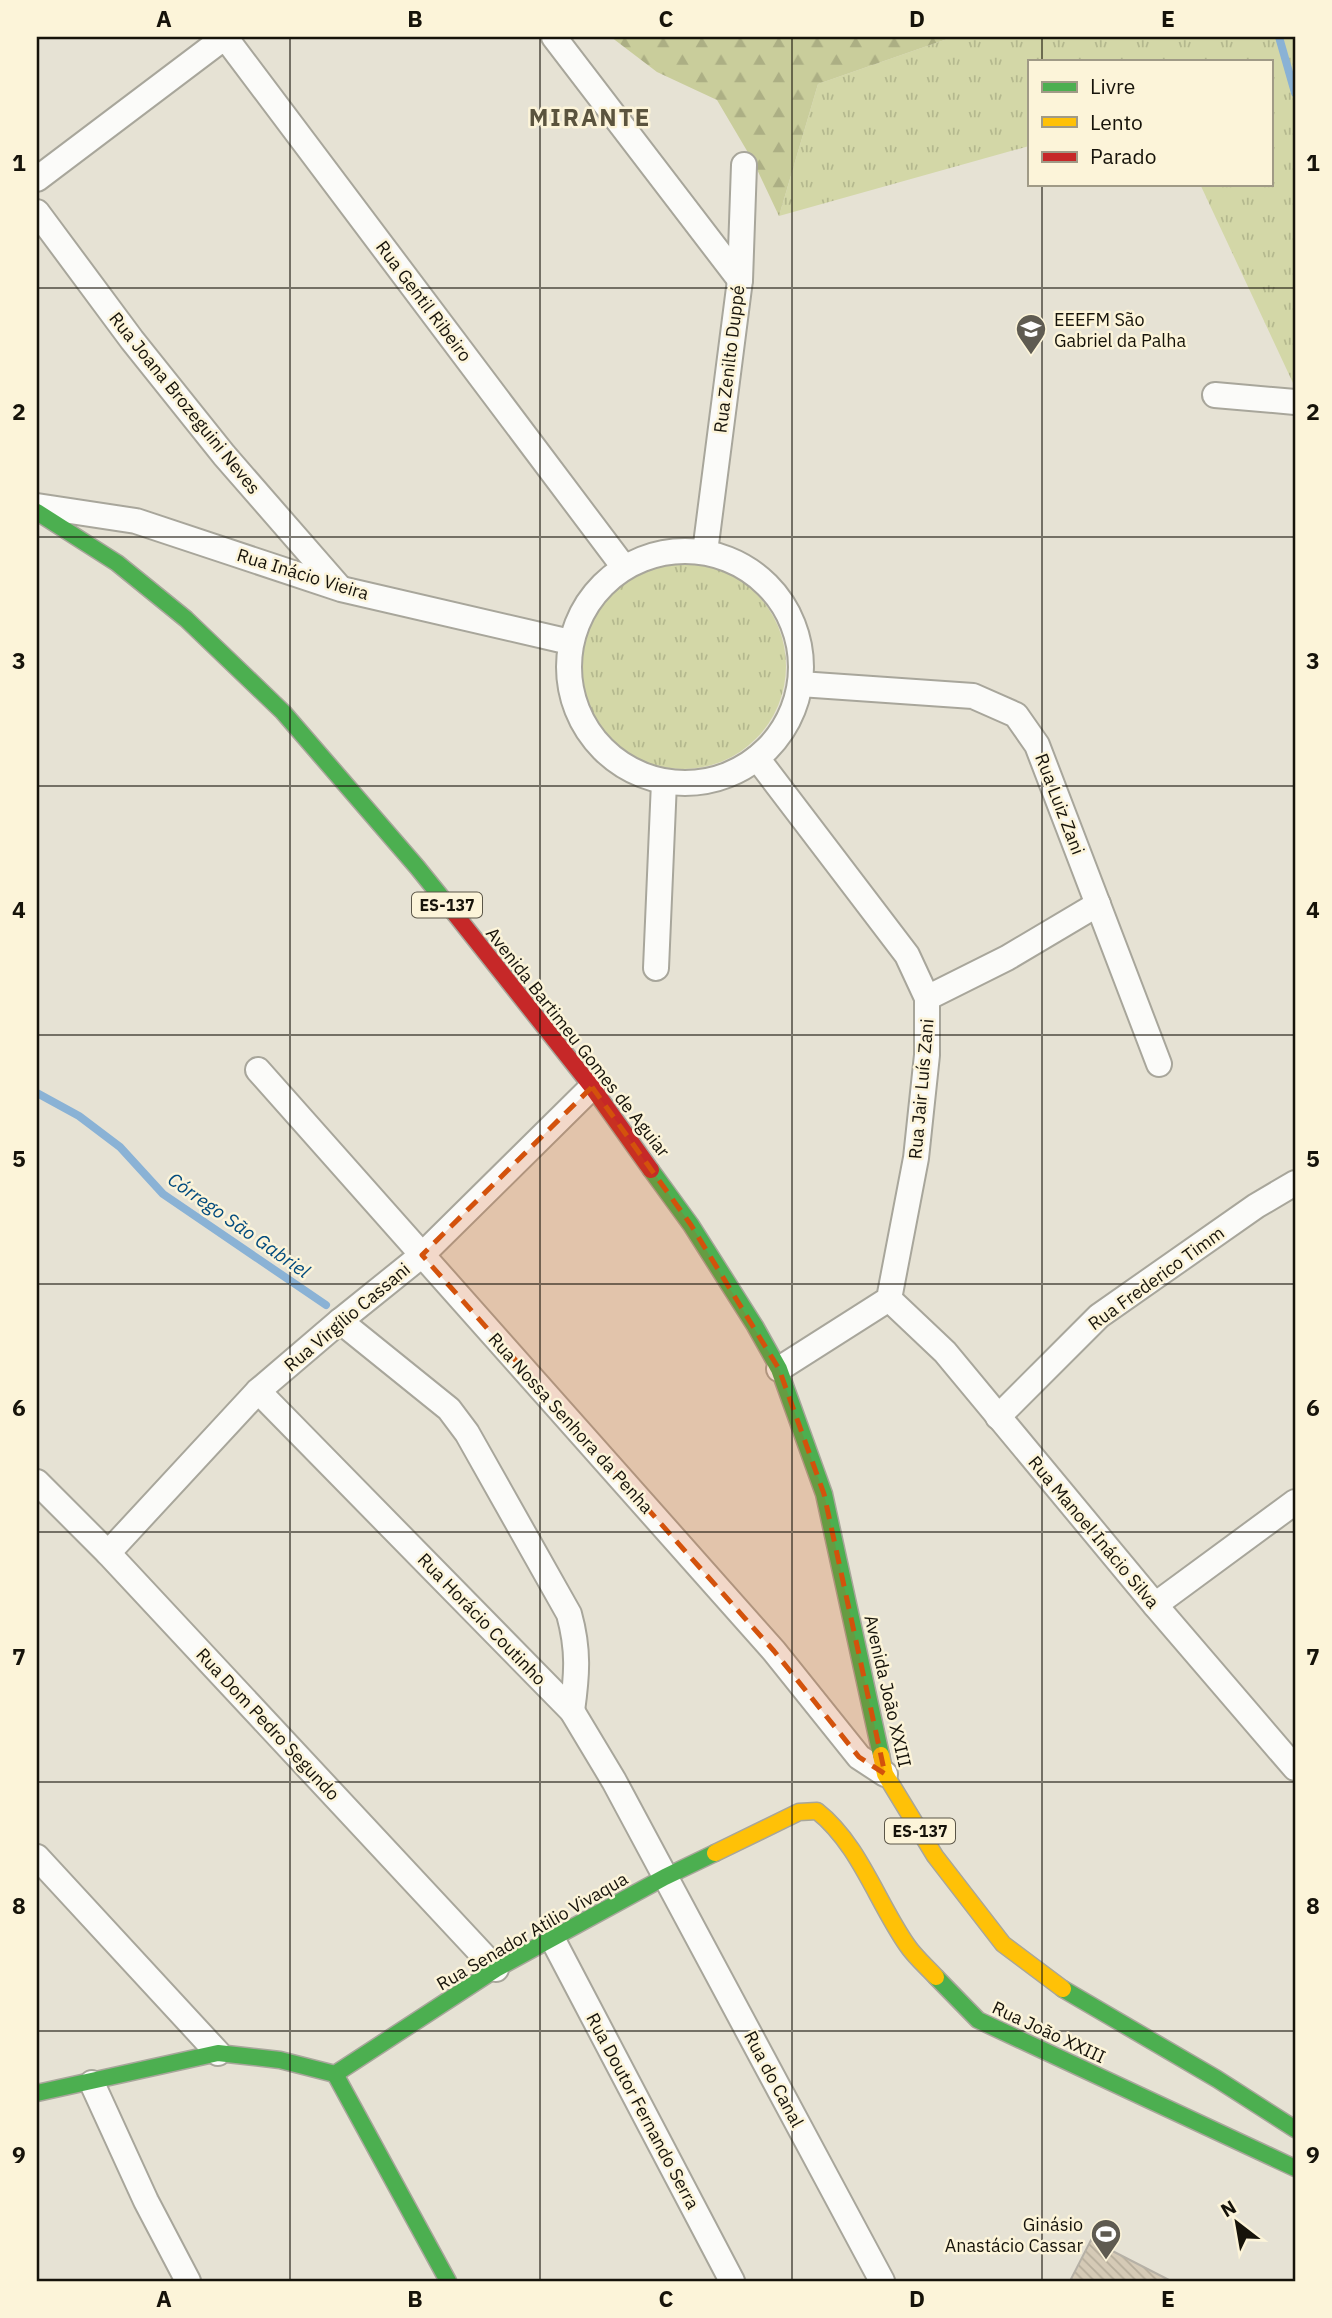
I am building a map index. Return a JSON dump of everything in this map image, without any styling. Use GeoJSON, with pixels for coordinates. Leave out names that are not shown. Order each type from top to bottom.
{"type":"FeatureCollection","features":[{"type":"Feature","properties":{"kind":"main road","name":"Avenida Bartimeu Gomes de Aguiar"},"geometry":{"type":"LineString","coordinates":[[37,512],[117,563],[187,619],[283,712],[417,867],[592,1087],[691,1225],[779,1368]]}},
{"type":"Feature","properties":{"kind":"main road","name":"Avenida João XXIII"},"geometry":{"type":"LineString","coordinates":[[779,1368],[824,1494],[885,1774],[935,1856],[1003,1944],[1073,1995],[1217,2079],[1295,2129]]}},
{"type":"Feature","properties":{"kind":"main road","name":"Rua Senador Atilio Vivaqua"},"geometry":{"type":"LineString","coordinates":[[335,2074],[496,1969],[665,1877],[799,1812],[817,1811],[831,1822],[853,1853]]}},
{"type":"Feature","properties":{"kind":"main road","name":"Rua João XXIII"},"geometry":{"type":"LineString","coordinates":[[853,1853],[908,1947],[978,2020],[1295,2168]]}},
{"type":"Feature","properties":{"kind":"main road"},"geometry":{"type":"LineString","coordinates":[[37,2093],[218,2053],[280,2060],[335,2074],[448,2281]]}},
{"type":"Feature","properties":{"kind":"street"},"geometry":{"type":"LineString","coordinates":[[37,179],[225,37]]}},
{"type":"Feature","properties":{"kind":"street","name":"Rua Gentil Ribeiro"},"geometry":{"type":"LineString","coordinates":[[225,37],[623,566]]}},
{"type":"Feature","properties":{"kind":"street"},"geometry":{"type":"LineString","coordinates":[[554,37],[740,280]]}},
{"type":"Feature","properties":{"kind":"street","name":"Rua Zenilto Duppé"},"geometry":{"type":"LineString","coordinates":[[705,552],[740,280],[744,165]]}},
{"type":"Feature","properties":{"kind":"street","name":"Rua Joana Brozeguini Neves"},"geometry":{"type":"LineString","coordinates":[[37,212],[132,340],[224,455],[341,589]]}},
{"type":"Feature","properties":{"kind":"street"},"geometry":{"type":"LineString","coordinates":[[1215,395],[1295,402]]}},
{"type":"Feature","properties":{"kind":"street","name":"Rua Inácio Vieira"},"geometry":{"type":"LineString","coordinates":[[37,506],[136,521],[341,589],[570,642]]}},
{"type":"Feature","properties":{"kind":"street"},"geometry":{"type":"LineString","coordinates":[[667,551],[705,552],[733,559],[765,580],[788,610],[800,646],[800,684],[793,712],[778,737],[757,758],[729,775],[697,783],[664,782],[628,769],[598,747],[578,715],[568,679],[570,642],[586,605],[623,566],[667,551]]}},
{"type":"Feature","properties":{"kind":"street","name":"Rua Luiz Zani"},"geometry":{"type":"LineString","coordinates":[[800,684],[973,696],[1016,715],[1037,745],[1159,1064]]}},
{"type":"Feature","properties":{"kind":"street","name":"Rua Jair Luís Zani"},"geometry":{"type":"LineString","coordinates":[[757,758],[907,955],[927,998],[927,1055],[916,1158],[889,1299]]}},
{"type":"Feature","properties":{"kind":"street"},"geometry":{"type":"LineString","coordinates":[[656,968],[664,782]]}},
{"type":"Feature","properties":{"kind":"street"},"geometry":{"type":"LineString","coordinates":[[927,998],[1007,958],[1098,904]]}},
{"type":"Feature","properties":{"kind":"street","name":"Rua Nossa Senhora da Penha"},"geometry":{"type":"LineString","coordinates":[[258,1070],[774,1651],[859,1757],[885,1774]]}},
{"type":"Feature","properties":{"kind":"street","name":"Rua Virgílio Cassani"},"geometry":{"type":"LineString","coordinates":[[108,1553],[258,1391],[422,1255],[592,1087]]}},
{"type":"Feature","properties":{"kind":"street","name":"Rua Frederico Timm"},"geometry":{"type":"LineString","coordinates":[[998,1417],[1099,1316],[1256,1206],[1295,1183]]}},
{"type":"Feature","properties":{"kind":"street"},"geometry":{"type":"LineString","coordinates":[[779,1368],[889,1299]]}},
{"type":"Feature","properties":{"kind":"street","name":"Rua Manoel Inácio Silva"},"geometry":{"type":"LineString","coordinates":[[889,1299],[944,1352],[1295,1768]]}},
{"type":"Feature","properties":{"kind":"street"},"geometry":{"type":"LineString","coordinates":[[340,1321],[449,1409],[467,1433],[569,1614],[574,1629],[578,1666],[572,1711]]}},
{"type":"Feature","properties":{"kind":"street","name":"Rua Horácio Coutinho"},"geometry":{"type":"LineString","coordinates":[[258,1391],[572,1711],[614,1781],[665,1877]]}},
{"type":"Feature","properties":{"kind":"street","name":"Rua Dom Pedro Segundo"},"geometry":{"type":"LineString","coordinates":[[37,1482],[108,1553],[496,1969]]}},
{"type":"Feature","properties":{"kind":"street"},"geometry":{"type":"LineString","coordinates":[[1155,1605],[1295,1502]]}},
{"type":"Feature","properties":{"kind":"street"},"geometry":{"type":"LineString","coordinates":[[37,1857],[218,2053]]}},
{"type":"Feature","properties":{"kind":"street","name":"Rua do Canal"},"geometry":{"type":"LineString","coordinates":[[665,1877],[882,2281]]}},
{"type":"Feature","properties":{"kind":"street","name":"Rua Doutor Fernando Serra"},"geometry":{"type":"LineString","coordinates":[[553,1940],[732,2281]]}},
{"type":"Feature","properties":{"kind":"street"},"geometry":{"type":"LineString","coordinates":[[92,2082],[146,2201],[188,2281]]}},
{"type":"Feature","properties":{"kind":"highlighted area"},"geometry":{"type":"Polygon","coordinates":[[[592,1087],[691,1225],[779,1369],[824,1494],[885,1774],[859,1757],[774,1651],[422,1255],[592,1087]]]}},
{"type":"Feature","properties":{"kind":"green space"},"geometry":{"type":"Polygon","coordinates":[[[611,37],[953,37],[818,84],[779,216],[753,161],[717,100],[657,72],[611,37]]]}},
{"type":"Feature","properties":{"kind":"green space"},"geometry":{"type":"Polygon","coordinates":[[[953,37],[1295,37],[1295,383],[1201,186],[1272,186],[1272,60],[1028,60],[1028,146],[779,216],[818,84],[953,37]]]}},
{"type":"Feature","properties":{"kind":"green space"},"geometry":{"type":"Polygon","coordinates":[[[683,563],[722,571],[740,580],[756,593],[769,609],[778,627],[786,666],[778,705],[769,723],[756,739],[740,752],[722,761],[683,769],[644,761],[626,752],[610,739],[597,723],[588,705],[580,666],[588,627],[597,609],[610,593],[626,580],[644,571],[683,563]]]}},
{"type":"Feature","properties":{"kind":"building","name":"Ginásio Anastácio Cassar"},"geometry":{"type":"Polygon","coordinates":[[[1091,2240],[1171,2281],[1070,2281],[1091,2240]]]}},
{"type":"Feature","properties":{"kind":"waterway"},"geometry":{"type":"LineString","coordinates":[[1279,37],[1295,93]]}},
{"type":"Feature","properties":{"kind":"waterway","name":"Córrego São Gabriel"},"geometry":{"type":"LineString","coordinates":[[37,1093],[79,1116],[120,1147],[163,1194],[326,1305]]}},
{"type":"Feature","properties":{"kind":"traffic: fast"},"geometry":{"type":"LineString","coordinates":[[37,512],[117,563],[186,619],[283,712],[455,914]]}},
{"type":"Feature","properties":{"kind":"traffic: fast"},"geometry":{"type":"LineString","coordinates":[[651,1170],[691,1225],[779,1369],[824,1494],[881,1755]]}},
{"type":"Feature","properties":{"kind":"traffic: fast"},"geometry":{"type":"LineString","coordinates":[[37,2093],[218,2053],[280,2060],[335,2074],[496,1969],[665,1877],[715,1853]]}},
{"type":"Feature","properties":{"kind":"traffic: fast"},"geometry":{"type":"LineString","coordinates":[[936,1977],[978,2020],[1295,2168]]}},
{"type":"Feature","properties":{"kind":"traffic: fast"},"geometry":{"type":"LineString","coordinates":[[1063,1989],[1217,2079],[1295,2129]]}},
{"type":"Feature","properties":{"kind":"traffic: fast"},"geometry":{"type":"LineString","coordinates":[[335,2074],[448,2281]]}},
{"type":"Feature","properties":{"kind":"traffic: slow"},"geometry":{"type":"LineString","coordinates":[[881,1755],[885,1774],[935,1856],[1003,1944],[1063,1989]]}},
{"type":"Feature","properties":{"kind":"traffic: slow"},"geometry":{"type":"LineString","coordinates":[[715,1853],[799,1812],[817,1811],[845,1840],[907,1945],[936,1977]]}},
{"type":"Feature","properties":{"kind":"traffic: jam"},"geometry":{"type":"LineString","coordinates":[[455,914],[592,1087],[651,1170]]}},
{"type":"Feature","properties":{"kind":"place","name":"EEEFM São Gabriel da Palha"},"geometry":{"type":"Point","coordinates":[1031,356]}},
{"type":"Feature","properties":{"kind":"place","name":"Ginásio Anastácio Cassar"},"geometry":{"type":"Point","coordinates":[1106,2261]}},
{"type":"Feature","properties":{"kind":"district","name":"MIRANTE"},"geometry":{"type":"Point","coordinates":[590,117]}}]}
